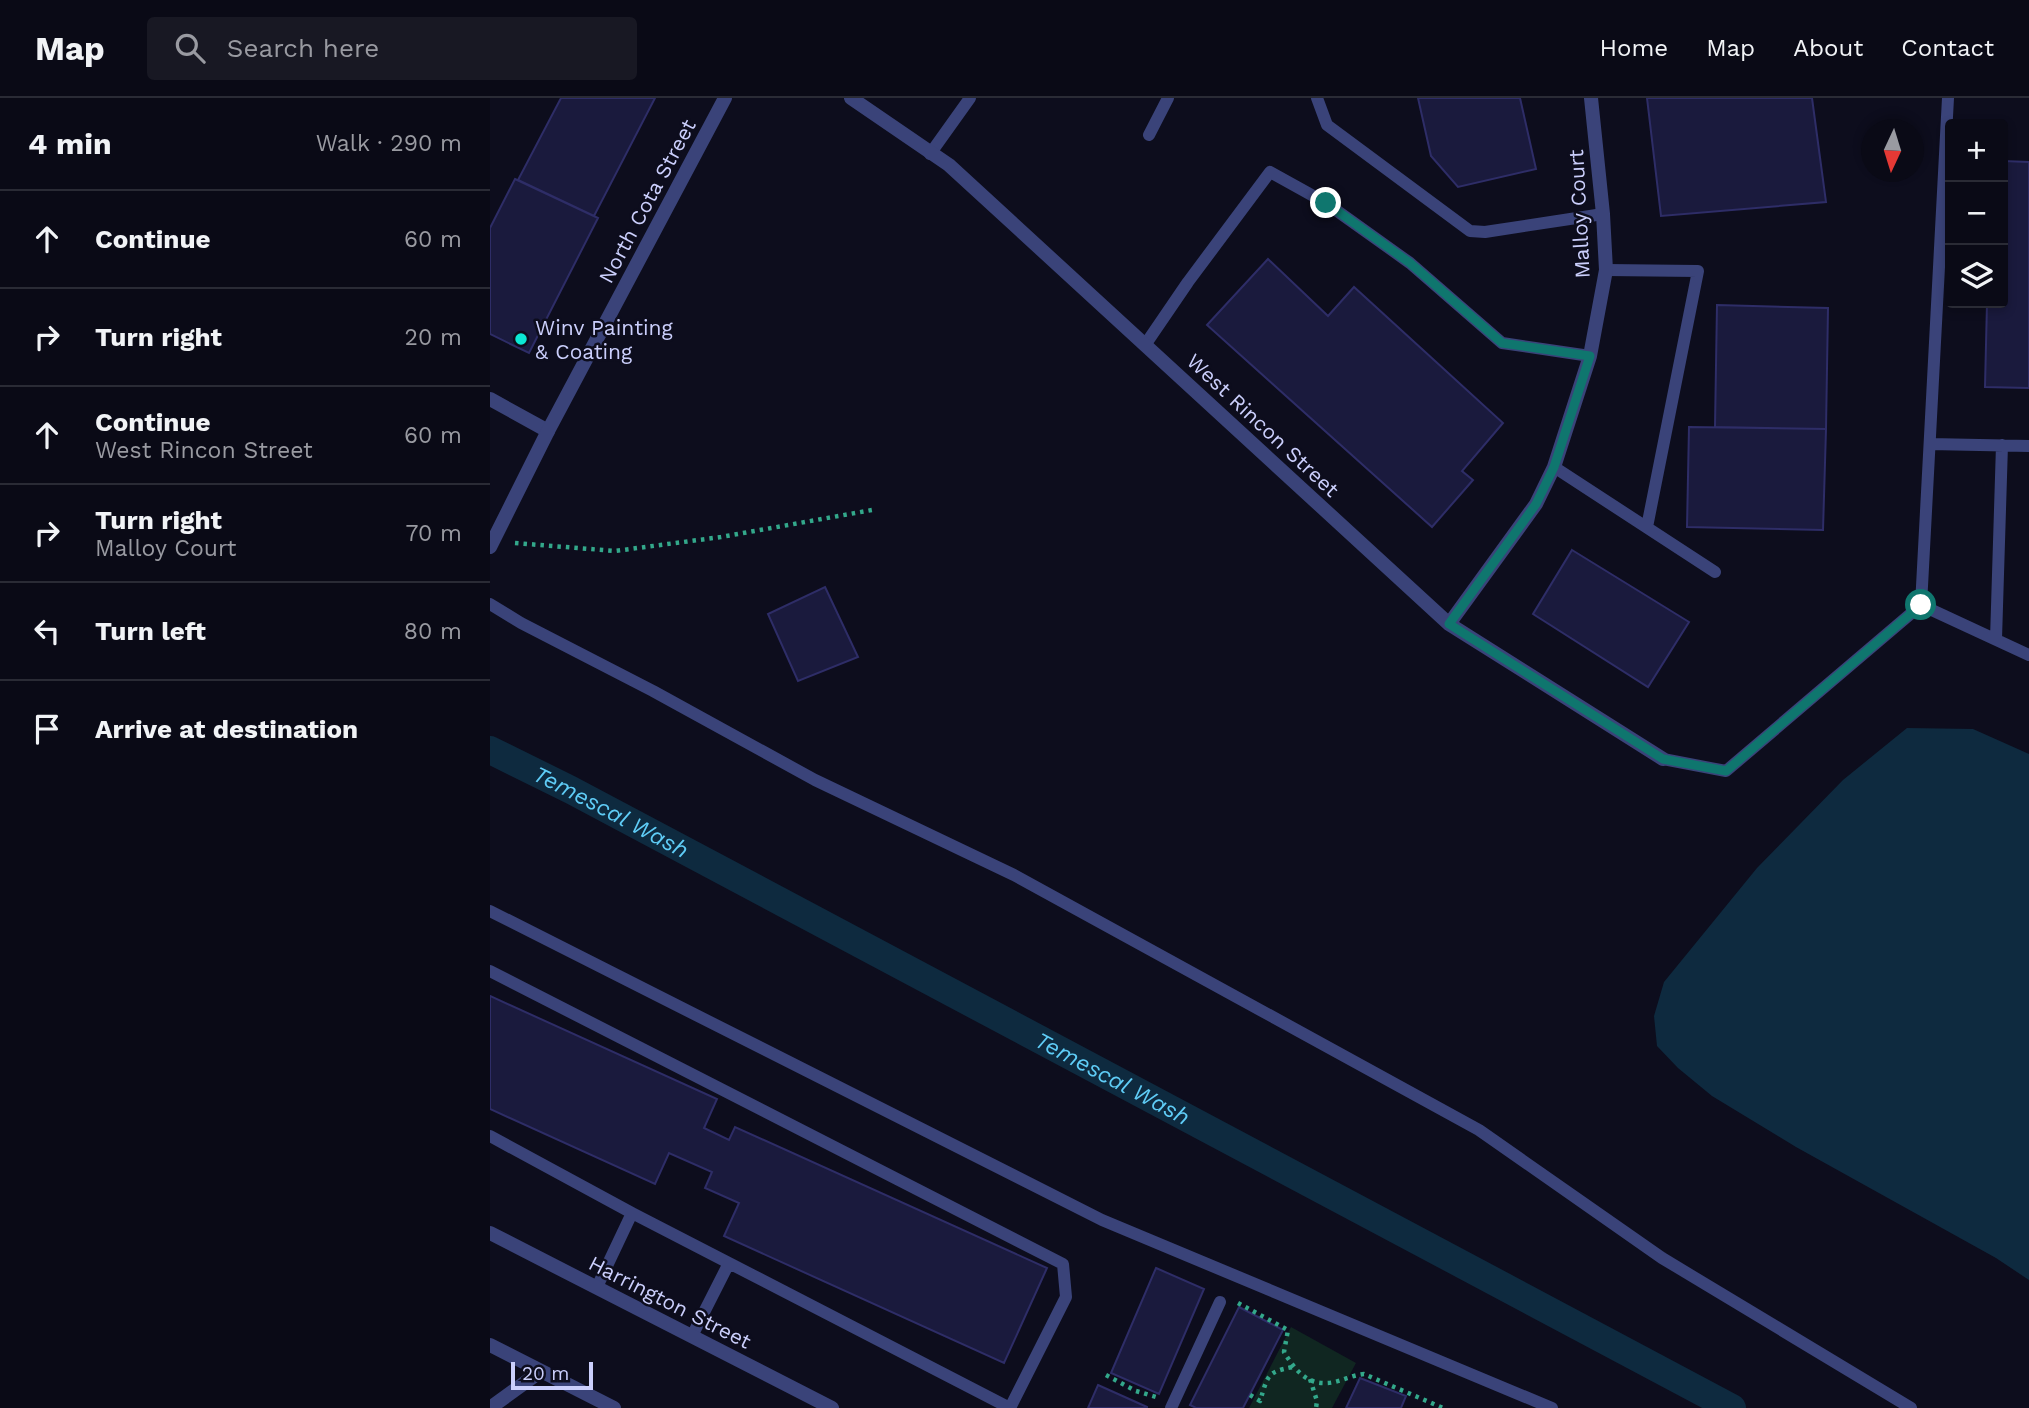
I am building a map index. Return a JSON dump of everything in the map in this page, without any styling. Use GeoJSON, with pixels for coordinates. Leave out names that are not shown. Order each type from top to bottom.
{"type":"FeatureCollection","features":[{"type":"Feature","properties":{"kind":"street","name":"North Cota Street"},"geometry":{"type":"LineString","coordinates":[[491,544],[725,98]]}},
{"type":"Feature","properties":{"kind":"street","name":"West Rincon Street"},"geometry":{"type":"LineString","coordinates":[[851,98],[949,165],[1449,624],[1663,759]]}},
{"type":"Feature","properties":{"kind":"street","name":"Malloy Court"},"geometry":{"type":"LineString","coordinates":[[1449,624],[1536,504],[1554,467],[1590,356],[1606,270],[1591,98]]}},
{"type":"Feature","properties":{"kind":"street"},"geometry":{"type":"LineString","coordinates":[[490,399],[548,431]]}},
{"type":"Feature","properties":{"kind":"street","name":"Harrington Street"},"geometry":{"type":"LineString","coordinates":[[490,1233],[832,1408]]}},
{"type":"Feature","properties":{"kind":"street"},"geometry":{"type":"LineString","coordinates":[[490,1345],[614,1408]]}},
{"type":"Feature","properties":{"kind":"street"},"geometry":{"type":"LineString","coordinates":[[491,1408],[541,1371]]}},
{"type":"Feature","properties":{"kind":"lane"},"geometry":{"type":"LineString","coordinates":[[930,154],[970,98]]}},
{"type":"Feature","properties":{"kind":"lane"},"geometry":{"type":"LineString","coordinates":[[1149,135],[1168,98]]}},
{"type":"Feature","properties":{"kind":"lane"},"geometry":{"type":"LineString","coordinates":[[1317,98],[1327,125],[1469,231],[1485,232],[1603,214]]}},
{"type":"Feature","properties":{"kind":"lane"},"geometry":{"type":"LineString","coordinates":[[1663,759],[1726,771],[1921,605],[1948,98]]}},
{"type":"Feature","properties":{"kind":"lane"},"geometry":{"type":"LineString","coordinates":[[1145,345],[1270,172],[1326,203],[1410,263],[1502,343],[1590,356]]}},
{"type":"Feature","properties":{"kind":"lane"},"geometry":{"type":"LineString","coordinates":[[1606,270],[1698,271],[1647,527]]}},
{"type":"Feature","properties":{"kind":"lane"},"geometry":{"type":"LineString","coordinates":[[1930,444],[2029,446]]}},
{"type":"Feature","properties":{"kind":"lane"},"geometry":{"type":"LineString","coordinates":[[1996,639],[2002,445]]}},
{"type":"Feature","properties":{"kind":"lane"},"geometry":{"type":"LineString","coordinates":[[1554,467],[1715,572]]}},
{"type":"Feature","properties":{"kind":"lane"},"geometry":{"type":"LineString","coordinates":[[490,604],[521,624],[653,691],[815,780],[1014,875],[1479,1130],[1662,1258],[1911,1408]]}},
{"type":"Feature","properties":{"kind":"lane"},"geometry":{"type":"LineString","coordinates":[[1921,605],[2029,655]]}},
{"type":"Feature","properties":{"kind":"lane"},"geometry":{"type":"LineString","coordinates":[[490,911],[1102,1220],[1552,1408]]}},
{"type":"Feature","properties":{"kind":"lane"},"geometry":{"type":"LineString","coordinates":[[490,971],[1063,1264],[1066,1297],[1010,1408],[632,1213],[490,1136]]}},
{"type":"Feature","properties":{"kind":"lane"},"geometry":{"type":"LineString","coordinates":[[597,1287],[632,1213]]}},
{"type":"Feature","properties":{"kind":"lane"},"geometry":{"type":"LineString","coordinates":[[692,1336],[729,1263]]}},
{"type":"Feature","properties":{"kind":"lane"},"geometry":{"type":"LineString","coordinates":[[1171,1408],[1224,1299]]}},
{"type":"Feature","properties":{"kind":"path"},"geometry":{"type":"LineString","coordinates":[[491,544],[615,551],[721,537],[872,510]]}},
{"type":"Feature","properties":{"kind":"path"},"geometry":{"type":"LineString","coordinates":[[1224,1299],[1288,1330],[1284,1352],[1298,1375],[1325,1384],[1364,1374],[1443,1408]]}},
{"type":"Feature","properties":{"kind":"path"},"geometry":{"type":"LineString","coordinates":[[1250,1395],[1260,1401],[1268,1377],[1275,1370],[1293,1367]]}},
{"type":"Feature","properties":{"kind":"path"},"geometry":{"type":"LineString","coordinates":[[1106,1375],[1136,1391],[1160,1398]]}},
{"type":"Feature","properties":{"kind":"path"},"geometry":{"type":"LineString","coordinates":[[1310,1379],[1317,1401],[1316,1408]]}},
{"type":"Feature","properties":{"kind":"green space"},"geometry":{"type":"Polygon","coordinates":[[[1291,1327],[1356,1363],[1332,1408],[1249,1408],[1291,1327]]]}},
{"type":"Feature","properties":{"kind":"water"},"geometry":{"type":"Polygon","coordinates":[[[1907,728],[1973,729],[2029,754],[2029,1280],[1996,1258],[1796,1147],[1712,1096],[1678,1068],[1657,1046],[1654,1016],[1664,982],[1757,868],[1843,780],[1907,728]]]}},
{"type":"Feature","properties":{"kind":"building"},"geometry":{"type":"Polygon","coordinates":[[[561,98],[655,98],[594,216],[518,180],[561,98]]]}},
{"type":"Feature","properties":{"kind":"building"},"geometry":{"type":"Polygon","coordinates":[[[1418,98],[1520,98],[1536,169],[1458,187],[1431,156],[1418,98]]]}},
{"type":"Feature","properties":{"kind":"building"},"geometry":{"type":"Polygon","coordinates":[[[1647,98],[1812,98],[1826,202],[1661,216],[1647,98]]]}},
{"type":"Feature","properties":{"kind":"building"},"geometry":{"type":"Polygon","coordinates":[[[2008,161],[2029,162],[2029,388],[1985,387],[1987,308],[2008,308],[2008,161]]]}},
{"type":"Feature","properties":{"kind":"building"},"geometry":{"type":"Polygon","coordinates":[[[515,179],[598,218],[529,353],[490,334],[490,228],[515,179]]]}},
{"type":"Feature","properties":{"kind":"building"},"geometry":{"type":"Polygon","coordinates":[[[1268,259],[1328,316],[1354,287],[1503,423],[1462,471],[1473,480],[1432,527],[1207,325],[1268,259]]]}},
{"type":"Feature","properties":{"kind":"building"},"geometry":{"type":"Polygon","coordinates":[[[1717,305],[1828,308],[1826,429],[1715,427],[1717,305]]]}},
{"type":"Feature","properties":{"kind":"building"},"geometry":{"type":"Polygon","coordinates":[[[1689,427],[1826,429],[1823,530],[1687,527],[1689,427]]]}},
{"type":"Feature","properties":{"kind":"building"},"geometry":{"type":"Polygon","coordinates":[[[1572,550],[1689,622],[1648,687],[1533,614],[1572,550]]]}},
{"type":"Feature","properties":{"kind":"building"},"geometry":{"type":"Polygon","coordinates":[[[825,587],[858,657],[798,681],[768,614],[825,587]]]}},
{"type":"Feature","properties":{"kind":"building"},"geometry":{"type":"Polygon","coordinates":[[[490,996],[717,1099],[704,1128],[729,1140],[735,1127],[1047,1268],[1004,1363],[724,1236],[739,1203],[705,1188],[712,1172],[669,1153],[655,1184],[490,1109],[490,996]]]}},
{"type":"Feature","properties":{"kind":"building"},"geometry":{"type":"Polygon","coordinates":[[[1156,1268],[1204,1289],[1159,1394],[1111,1373],[1156,1268]]]}},
{"type":"Feature","properties":{"kind":"building"},"geometry":{"type":"Polygon","coordinates":[[[1239,1307],[1283,1330],[1243,1408],[1196,1408],[1190,1405],[1239,1307]]]}},
{"type":"Feature","properties":{"kind":"building"},"geometry":{"type":"Polygon","coordinates":[[[1360,1378],[1406,1396],[1401,1408],[1346,1408],[1360,1378]]]}},
{"type":"Feature","properties":{"kind":"building"},"geometry":{"type":"Polygon","coordinates":[[[1098,1385],[1147,1407],[1147,1408],[1088,1408],[1098,1385]]]}},
{"type":"Feature","properties":{"kind":"waterway","name":"Temescal Wash"},"geometry":{"type":"LineString","coordinates":[[490,750],[571,790],[1732,1408]]}},
{"type":"Feature","properties":{"kind":"place","name":"Winv Painting & Coating"},"geometry":{"type":"Point","coordinates":[521,339]}},
{"type":"Feature","properties":{"kind":"route"},"geometry":{"type":"LineString","coordinates":[[1326,203],[1410,263],[1502,343],[1590,356],[1554,467],[1536,504],[1449,624],[1663,759],[1726,771],[1921,605]]}}]}
